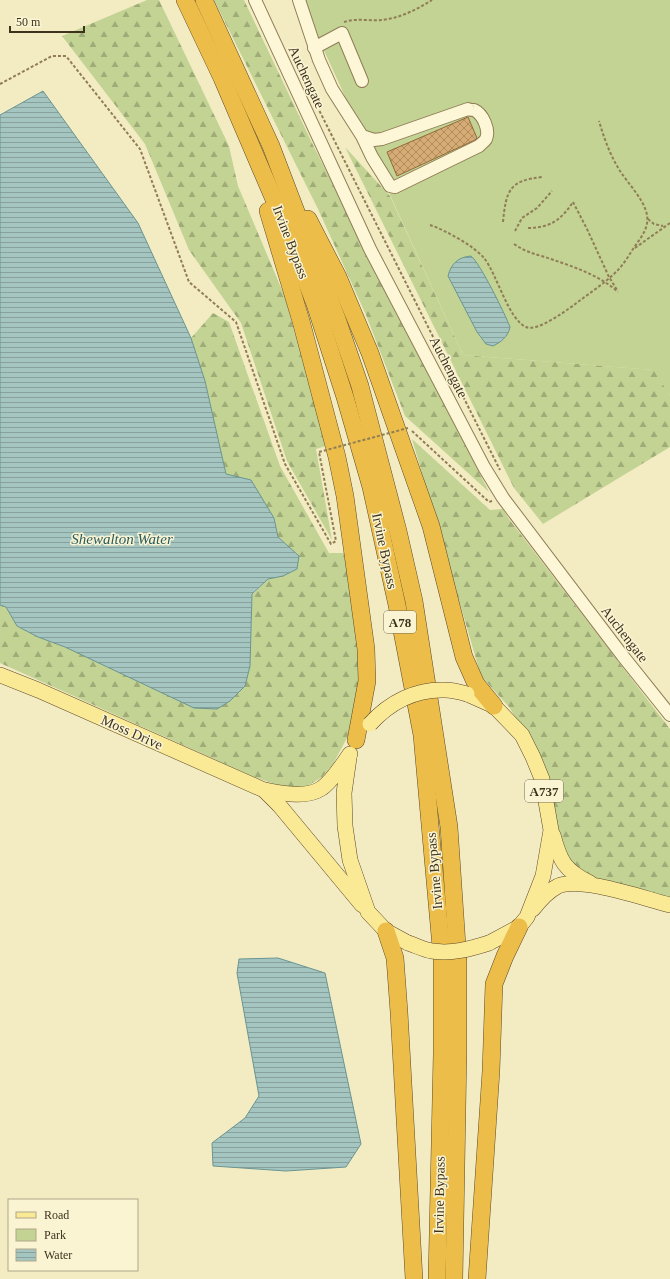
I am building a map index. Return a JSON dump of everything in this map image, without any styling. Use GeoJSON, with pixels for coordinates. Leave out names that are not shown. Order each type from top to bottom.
{"type":"FeatureCollection","features":[{"type":"Feature","properties":{"kind":"highway","name":"Irvine Bypass"},"geometry":{"type":"LineString","coordinates":[[185,0],[222,78],[282,218],[315,304],[345,397],[371,486],[386,552],[422,735],[442,958],[442,1054],[437,1279]]}},
{"type":"Feature","properties":{"kind":"highway","name":"Irvine Bypass"},"geometry":{"type":"LineString","coordinates":[[204,0],[271,146],[337,319],[360,386],[398,531],[414,601],[450,828],[458,960],[458,1060],[454,1279]]}},
{"type":"Feature","properties":{"kind":"highway"},"geometry":{"type":"LineString","coordinates":[[222,78],[266,203],[303,327],[337,457],[345,496],[366,649],[367,681],[353,747]]}},
{"type":"Feature","properties":{"kind":"highway"},"geometry":{"type":"LineString","coordinates":[[271,146],[338,277],[370,353],[431,526],[464,657],[476,684],[494,706]]}},
{"type":"Feature","properties":{"kind":"highway"},"geometry":{"type":"LineString","coordinates":[[477,1279],[491,1071],[494,984],[505,956],[523,922]]}},
{"type":"Feature","properties":{"kind":"highway"},"geometry":{"type":"LineString","coordinates":[[386,931],[395,958],[414,1279]]}},
{"type":"Feature","properties":{"kind":"main road","name":"Moss Drive"},"geometry":{"type":"LineString","coordinates":[[0,675],[38,690],[264,790],[286,794],[305,794],[321,789],[335,775],[353,747]]}},
{"type":"Feature","properties":{"kind":"main road","name":"A737"},"geometry":{"type":"LineString","coordinates":[[594,885],[574,875],[558,854],[551,830],[542,779],[533,757],[522,735],[494,706],[467,694],[446,690],[425,690],[407,696],[377,716],[353,747],[344,793],[345,826],[350,860],[368,912],[386,931],[408,943],[431,951],[451,952],[488,944],[523,922],[541,898],[558,886],[574,883],[594,885],[670,905]]}},
{"type":"Feature","properties":{"kind":"main road","name":"Moss Drive"},"geometry":{"type":"LineString","coordinates":[[264,790],[279,805],[368,912]]}},
{"type":"Feature","properties":{"kind":"main road","name":"A737"},"geometry":{"type":"LineString","coordinates":[[523,922],[543,876],[551,830]]}},
{"type":"Feature","properties":{"kind":"street","name":"Auchengate"},"geometry":{"type":"LineString","coordinates":[[255,0],[370,249],[484,468],[503,498],[622,655],[670,715]]}},
{"type":"Feature","properties":{"kind":"street"},"geometry":{"type":"LineString","coordinates":[[298,0],[314,48],[332,89],[362,136],[372,157],[390,186],[395,187],[479,146],[485,141],[487,134],[481,116],[474,110],[468,110],[382,139],[374,140],[362,136]]}},
{"type":"Feature","properties":{"kind":"street"},"geometry":{"type":"LineString","coordinates":[[314,48],[342,33],[362,81]]}},
{"type":"Feature","properties":{"kind":"path"},"geometry":{"type":"LineString","coordinates":[[343,23],[357,20],[383,20],[398,18],[432,0]]}},
{"type":"Feature","properties":{"kind":"path"},"geometry":{"type":"LineString","coordinates":[[0,84],[52,56],[66,56],[140,149],[189,282],[236,322],[285,464],[331,544],[336,541],[319,452],[408,428],[489,502],[503,498]]}},
{"type":"Feature","properties":{"kind":"path"},"geometry":{"type":"LineString","coordinates":[[312,97],[501,472]]}},
{"type":"Feature","properties":{"kind":"path"},"geometry":{"type":"LineString","coordinates":[[430,225],[441,229],[483,256],[514,315],[525,327],[535,328],[568,309],[609,278],[624,262],[645,233],[648,222],[643,203],[610,154],[599,121]]}},
{"type":"Feature","properties":{"kind":"path"},"geometry":{"type":"LineString","coordinates":[[503,222],[505,203],[509,192],[516,183],[543,177]]}},
{"type":"Feature","properties":{"kind":"path"},"geometry":{"type":"LineString","coordinates":[[515,231],[522,218],[543,203],[552,191]]}},
{"type":"Feature","properties":{"kind":"path"},"geometry":{"type":"LineString","coordinates":[[514,244],[527,252],[579,269],[604,282],[617,291],[609,278],[573,202],[567,212],[548,226],[528,228]]}},
{"type":"Feature","properties":{"kind":"path"},"geometry":{"type":"LineString","coordinates":[[647,216],[654,224],[662,226],[669,224]]}},
{"type":"Feature","properties":{"kind":"path"},"geometry":{"type":"LineString","coordinates":[[633,249],[669,224]]}},
{"type":"Feature","properties":{"kind":"green space"},"geometry":{"type":"Polygon","coordinates":[[[147,0],[159,0],[229,146],[238,186],[285,297],[326,446],[316,449],[332,540],[287,461],[241,323],[189,250],[145,144],[62,36],[147,0]]]}},
{"type":"Feature","properties":{"kind":"green space"},"geometry":{"type":"Polygon","coordinates":[[[214,0],[244,0],[313,145],[489,492],[405,416],[366,315],[318,209],[214,0]]]}},
{"type":"Feature","properties":{"kind":"green space"},"geometry":{"type":"Polygon","coordinates":[[[301,0],[670,0],[670,396],[653,370],[463,355],[301,0]]]}},
{"type":"Feature","properties":{"kind":"green space"},"geometry":{"type":"Polygon","coordinates":[[[345,147],[390,196],[463,355],[654,370],[670,396],[670,447],[543,524],[514,488],[345,147]]]}},
{"type":"Feature","properties":{"kind":"green space"},"geometry":{"type":"Polygon","coordinates":[[[213,313],[229,322],[280,466],[329,553],[344,553],[363,654],[360,690],[347,738],[333,764],[322,777],[306,787],[286,788],[252,776],[0,663],[0,605],[6,607],[17,626],[38,637],[65,647],[250,666],[252,595],[268,579],[283,576],[299,556],[278,537],[274,518],[226,474],[205,381],[191,338],[213,313]]]}},
{"type":"Feature","properties":{"kind":"green space"},"geometry":{"type":"Polygon","coordinates":[[[412,439],[490,510],[503,509],[509,519],[670,729],[670,899],[595,878],[575,865],[563,850],[541,759],[509,707],[481,676],[412,439]]]}},
{"type":"Feature","properties":{"kind":"water","name":"Shewalton Water"},"geometry":{"type":"Polygon","coordinates":[[[43,91],[138,223],[191,338],[205,381],[226,474],[251,480],[274,518],[278,537],[299,556],[297,569],[283,576],[268,579],[252,594],[250,666],[245,686],[230,701],[217,709],[194,708],[65,647],[38,637],[17,626],[6,607],[0,605],[0,115],[43,91]]]}},
{"type":"Feature","properties":{"kind":"water"},"geometry":{"type":"Polygon","coordinates":[[[471,256],[486,278],[510,327],[508,334],[504,339],[493,346],[486,344],[477,332],[448,276],[451,268],[456,262],[462,258],[471,256]]]}},
{"type":"Feature","properties":{"kind":"water"},"geometry":{"type":"Polygon","coordinates":[[[278,958],[325,973],[361,1144],[346,1167],[286,1171],[213,1166],[212,1143],[245,1118],[259,1096],[237,973],[239,959],[278,958]]]}},
{"type":"Feature","properties":{"kind":"building"},"geometry":{"type":"Polygon","coordinates":[[[468,117],[477,138],[475,140],[397,176],[387,152],[468,117]]]}}]}
